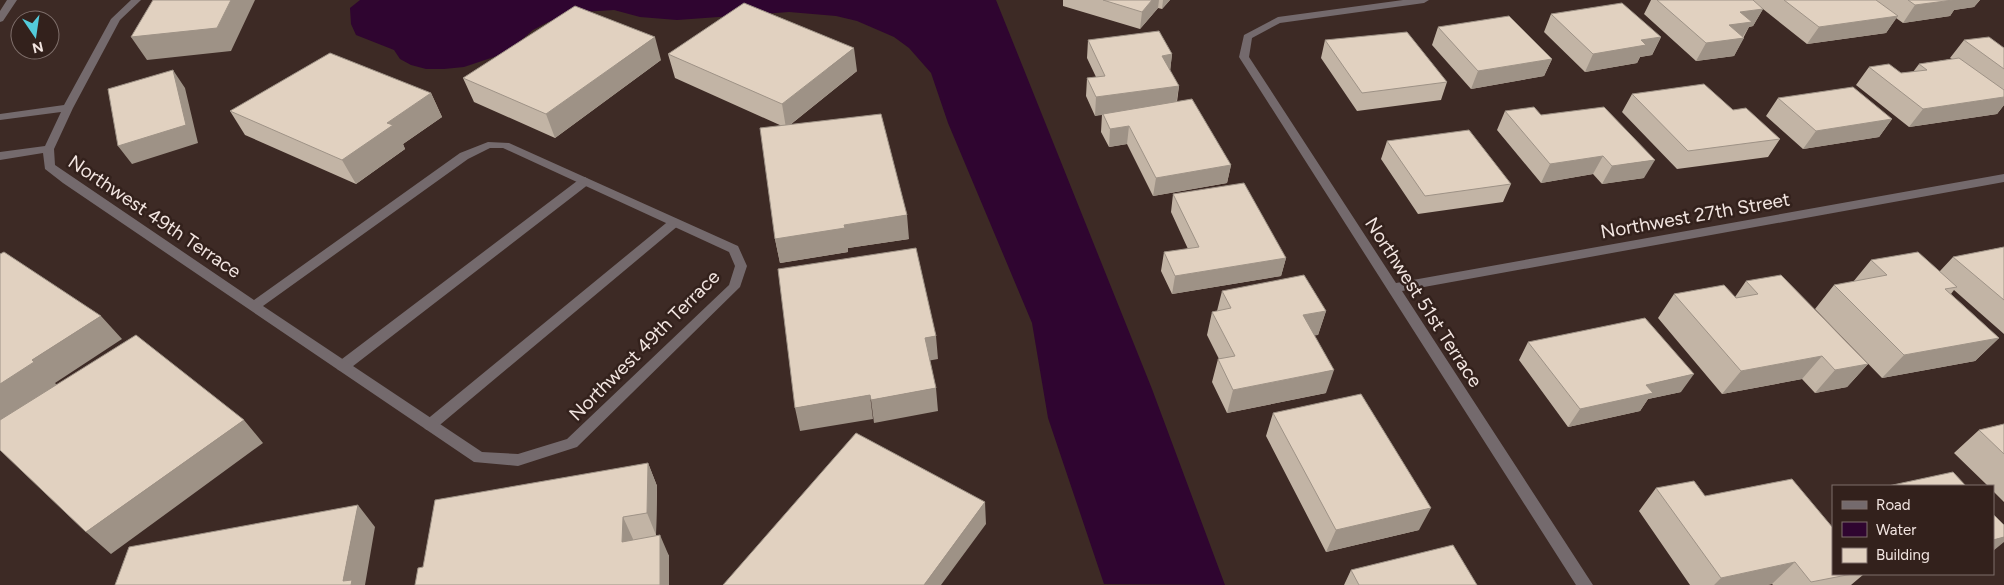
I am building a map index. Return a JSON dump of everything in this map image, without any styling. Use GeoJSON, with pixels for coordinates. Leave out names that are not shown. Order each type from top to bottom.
{"type":"FeatureCollection","features":[{"type":"Feature","properties":{"kind":"street"},"geometry":{"type":"LineString","coordinates":[[0,19],[12,0]]}},
{"type":"Feature","properties":{"kind":"street","name":"Northwest 49th Terrace"},"geometry":{"type":"LineString","coordinates":[[136,0],[116,19],[68,108],[49,149],[49,166],[67,180],[479,458],[518,460],[572,443],[734,286],[741,266],[734,249],[505,145],[488,145],[464,156],[254,306]]}},
{"type":"Feature","properties":{"kind":"street","name":"Northwest 51st Terrace"},"geometry":{"type":"LineString","coordinates":[[1424,0],[1278,20],[1247,37],[1244,57],[1585,585]]}},
{"type":"Feature","properties":{"kind":"street"},"geometry":{"type":"LineString","coordinates":[[0,117],[68,108]]}},
{"type":"Feature","properties":{"kind":"street","name":"Northwest 49th Terrace"},"geometry":{"type":"LineString","coordinates":[[0,156],[49,149]]}},
{"type":"Feature","properties":{"kind":"street","name":"Northwest 27th Street"},"geometry":{"type":"LineString","coordinates":[[1392,288],[2004,178]]}},
{"type":"Feature","properties":{"kind":"street"},"geometry":{"type":"LineString","coordinates":[[343,366],[585,181]]}},
{"type":"Feature","properties":{"kind":"street"},"geometry":{"type":"LineString","coordinates":[[430,425],[675,222]]}},
{"type":"Feature","properties":{"kind":"water"},"geometry":{"type":"Polygon","coordinates":[[[360,0],[996,0],[1152,389],[1225,585],[1104,584],[1048,418],[1032,323],[948,123],[931,73],[909,48],[894,37],[857,21],[836,16],[789,12],[677,20],[640,17],[614,10],[582,12],[548,22],[533,30],[511,49],[497,56],[464,67],[426,69],[411,65],[400,59],[394,50],[356,35],[351,24],[350,8],[360,0]]]}},
{"type":"Feature","properties":{"kind":"building"},"geometry":{"type":"Polygon","coordinates":[[[153,0],[231,0],[217,28],[131,37],[153,0]]]}},
{"type":"Feature","properties":{"kind":"building"},"geometry":{"type":"Polygon","coordinates":[[[1103,0],[1152,0],[1142,12],[1103,0]]]}},
{"type":"Feature","properties":{"kind":"building"},"geometry":{"type":"Polygon","coordinates":[[[1657,0],[1753,0],[1763,9],[1740,12],[1752,22],[1729,25],[1744,38],[1706,43],[1657,0]]]}},
{"type":"Feature","properties":{"kind":"building"},"geometry":{"type":"Polygon","coordinates":[[[1784,0],[1876,0],[1898,16],[1819,27],[1784,0]]]}},
{"type":"Feature","properties":{"kind":"building"},"geometry":{"type":"Polygon","coordinates":[[[1908,0],[1953,0],[1915,5],[1908,0]]]}},
{"type":"Feature","properties":{"kind":"building"},"geometry":{"type":"Polygon","coordinates":[[[744,3],[854,48],[782,104],[668,54],[744,3]]]}},
{"type":"Feature","properties":{"kind":"building"},"geometry":{"type":"Polygon","coordinates":[[[1622,3],[1661,37],[1641,40],[1646,45],[1593,54],[1551,14],[1622,3]]]}},
{"type":"Feature","properties":{"kind":"building"},"geometry":{"type":"Polygon","coordinates":[[[575,6],[655,37],[546,114],[463,78],[575,6]]]}},
{"type":"Feature","properties":{"kind":"building"},"geometry":{"type":"Polygon","coordinates":[[[1509,16],[1552,59],[1478,71],[1438,27],[1509,16]]]}},
{"type":"Feature","properties":{"kind":"building"},"geometry":{"type":"Polygon","coordinates":[[[1159,31],[1172,54],[1162,56],[1179,86],[1096,97],[1087,78],[1105,76],[1088,40],[1159,31]]]}},
{"type":"Feature","properties":{"kind":"building"},"geometry":{"type":"Polygon","coordinates":[[[1407,32],[1447,82],[1362,93],[1325,40],[1407,32]]]}},
{"type":"Feature","properties":{"kind":"building"},"geometry":{"type":"Polygon","coordinates":[[[1989,37],[2004,48],[2004,69],[1964,40],[1989,37]]]}},
{"type":"Feature","properties":{"kind":"building"},"geometry":{"type":"Polygon","coordinates":[[[330,53],[431,93],[387,123],[393,125],[342,160],[230,111],[330,53]]]}},
{"type":"Feature","properties":{"kind":"building"},"geometry":{"type":"Polygon","coordinates":[[[1959,58],[2004,90],[2004,97],[1923,109],[1869,67],[1889,64],[1901,73],[1927,70],[1919,64],[1959,58]]]}},
{"type":"Feature","properties":{"kind":"building"},"geometry":{"type":"Polygon","coordinates":[[[173,70],[186,125],[118,146],[108,89],[173,70]]]}},
{"type":"Feature","properties":{"kind":"building"},"geometry":{"type":"Polygon","coordinates":[[[1704,84],[1733,110],[1746,108],[1780,139],[1688,151],[1632,94],[1704,84]]]}},
{"type":"Feature","properties":{"kind":"building"},"geometry":{"type":"Polygon","coordinates":[[[1853,87],[1892,119],[1816,131],[1778,98],[1853,87]]]}},
{"type":"Feature","properties":{"kind":"building"},"geometry":{"type":"Polygon","coordinates":[[[1192,99],[1231,165],[1156,178],[1129,126],[1110,129],[1103,114],[1192,99]]]}},
{"type":"Feature","properties":{"kind":"building"},"geometry":{"type":"Polygon","coordinates":[[[1534,107],[1541,115],[1604,107],[1655,160],[1612,166],[1603,156],[1550,164],[1505,111],[1534,107]]]}},
{"type":"Feature","properties":{"kind":"building"},"geometry":{"type":"Polygon","coordinates":[[[881,114],[907,215],[844,225],[845,228],[775,239],[760,128],[881,114]]]}},
{"type":"Feature","properties":{"kind":"building"},"geometry":{"type":"Polygon","coordinates":[[[1469,130],[1511,184],[1425,196],[1387,141],[1469,130]]]}},
{"type":"Feature","properties":{"kind":"building"},"geometry":{"type":"Polygon","coordinates":[[[1244,183],[1286,258],[1175,276],[1164,252],[1199,247],[1173,194],[1244,183]]]}},
{"type":"Feature","properties":{"kind":"building"},"geometry":{"type":"Polygon","coordinates":[[[2004,247],[2004,300],[1953,257],[2004,247]]]}},
{"type":"Feature","properties":{"kind":"building"},"geometry":{"type":"Polygon","coordinates":[[[916,248],[936,336],[925,338],[936,388],[871,400],[870,395],[795,408],[778,269],[916,248]]]}},
{"type":"Feature","properties":{"kind":"building"},"geometry":{"type":"Polygon","coordinates":[[[4,252],[101,316],[32,360],[34,362],[0,384],[0,254],[4,252]]]}},
{"type":"Feature","properties":{"kind":"building"},"geometry":{"type":"Polygon","coordinates":[[[1918,252],[1957,287],[1945,289],[1999,338],[1904,355],[1834,285],[1887,275],[1871,260],[1918,252]]]}},
{"type":"Feature","properties":{"kind":"building"},"geometry":{"type":"Polygon","coordinates":[[[1304,275],[1326,311],[1303,315],[1334,370],[1233,390],[1218,359],[1235,356],[1212,312],[1231,308],[1222,291],[1304,275]]]}},
{"type":"Feature","properties":{"kind":"building"},"geometry":{"type":"Polygon","coordinates":[[[1781,275],[1868,364],[1835,370],[1822,356],[1741,371],[1674,294],[1724,285],[1736,298],[1758,294],[1746,281],[1781,275]]]}},
{"type":"Feature","properties":{"kind":"building"},"geometry":{"type":"Polygon","coordinates":[[[1645,318],[1694,374],[1646,385],[1653,393],[1580,409],[1528,342],[1645,318]]]}},
{"type":"Feature","properties":{"kind":"building"},"geometry":{"type":"Polygon","coordinates":[[[136,335],[244,420],[86,532],[0,450],[0,420],[136,335]]]}},
{"type":"Feature","properties":{"kind":"building"},"geometry":{"type":"Polygon","coordinates":[[[1361,394],[1431,508],[1336,530],[1273,413],[1361,394]]]}},
{"type":"Feature","properties":{"kind":"building"},"geometry":{"type":"Polygon","coordinates":[[[2004,424],[2004,454],[1979,430],[2004,424]]]}},
{"type":"Feature","properties":{"kind":"building"},"geometry":{"type":"Polygon","coordinates":[[[856,433],[985,502],[924,585],[723,585],[856,433]]]}},
{"type":"Feature","properties":{"kind":"building"},"geometry":{"type":"Polygon","coordinates":[[[648,463],[647,513],[623,517],[622,542],[660,535],[660,585],[415,585],[418,568],[423,567],[435,500],[648,463]]]}},
{"type":"Feature","properties":{"kind":"building"},"geometry":{"type":"Polygon","coordinates":[[[1953,472],[1965,485],[1893,485],[1953,472]]]}},
{"type":"Feature","properties":{"kind":"building"},"geometry":{"type":"Polygon","coordinates":[[[1792,479],[1832,527],[1832,575],[1847,575],[1811,582],[1795,562],[1721,578],[1656,488],[1694,481],[1705,496],[1792,479]]]}},
{"type":"Feature","properties":{"kind":"building"},"geometry":{"type":"Polygon","coordinates":[[[358,505],[343,581],[352,580],[351,585],[115,585],[129,547],[358,505]]]}},
{"type":"Feature","properties":{"kind":"building"},"geometry":{"type":"Polygon","coordinates":[[[1994,515],[2004,525],[2004,537],[1994,540],[1994,515]]]}},
{"type":"Feature","properties":{"kind":"building"},"geometry":{"type":"Polygon","coordinates":[[[1453,545],[1477,585],[1359,585],[1351,570],[1453,545]]]}}]}
